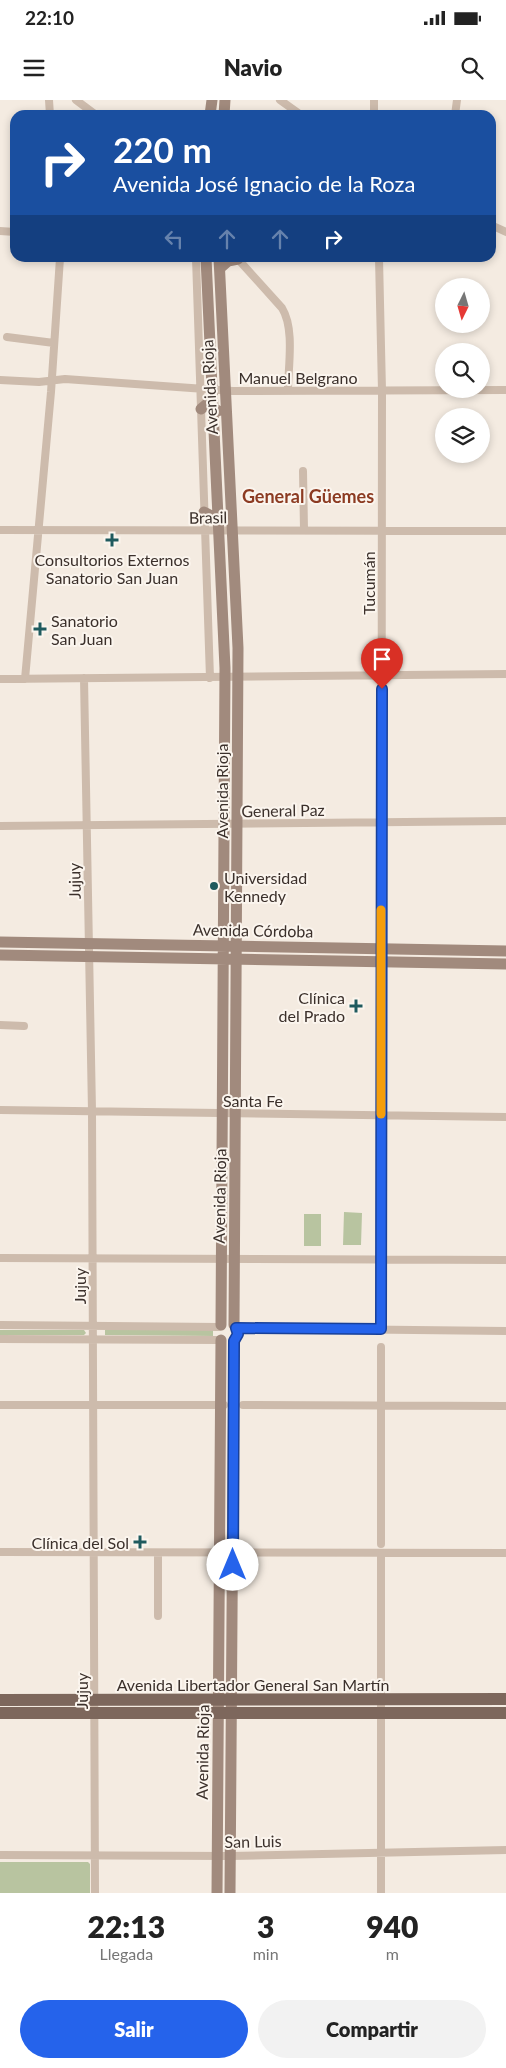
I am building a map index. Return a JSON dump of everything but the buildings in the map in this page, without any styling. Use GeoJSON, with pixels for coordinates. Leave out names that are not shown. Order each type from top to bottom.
{"type":"FeatureCollection","features":[{"type":"Feature","properties":{"kind":"main road","name":"Avenida Rioja"},"geometry":{"type":"LineString","coordinates":[[206,262],[210,334],[209,402],[215,519],[224,632],[225,678],[220,1326]]}},
{"type":"Feature","properties":{"kind":"main road"},"geometry":{"type":"LineString","coordinates":[[213,262],[214,288],[221,298]]}},
{"type":"Feature","properties":{"kind":"main road","name":"Avenida Rioja"},"geometry":{"type":"LineString","coordinates":[[220,263],[238,678],[235,1327]]}},
{"type":"Feature","properties":{"kind":"main road"},"geometry":{"type":"LineString","coordinates":[[210,334],[217,345],[218,378],[221,386],[226,391]]}},
{"type":"Feature","properties":{"kind":"main road"},"geometry":{"type":"LineString","coordinates":[[209,402],[222,415],[228,427]]}},
{"type":"Feature","properties":{"kind":"main road"},"geometry":{"type":"LineString","coordinates":[[231,498],[215,519],[226,541],[227,561],[235,576]]}},
{"type":"Feature","properties":{"kind":"main road"},"geometry":{"type":"LineString","coordinates":[[224,632],[230,645],[232,672],[238,678]]}},
{"type":"Feature","properties":{"kind":"main road","name":"Avenida Córdoba"},"geometry":{"type":"LineString","coordinates":[[0,942],[506,952]]}},
{"type":"Feature","properties":{"kind":"main road","name":"Avenida Córdoba"},"geometry":{"type":"LineString","coordinates":[[0,955],[506,964]]}},
{"type":"Feature","properties":{"kind":"main road"},"geometry":{"type":"LineString","coordinates":[[227,1323],[235,1327],[238,1334],[234,1341],[228,1343],[221,1340],[217,1332],[220,1326],[227,1323]]}},
{"type":"Feature","properties":{"kind":"main road","name":"Avenida Rioja"},"geometry":{"type":"LineString","coordinates":[[221,1340],[220,1553],[230,1893]]}},
{"type":"Feature","properties":{"kind":"main road","name":"Avenida Rioja"},"geometry":{"type":"LineString","coordinates":[[225,1700],[233,1553],[238,1405],[234,1341]]}},
{"type":"Feature","properties":{"kind":"main road","name":"Avenida Libertador General San Martín"},"geometry":{"type":"LineString","coordinates":[[0,1700],[95,1707],[225,1713],[506,1713]]}},
{"type":"Feature","properties":{"kind":"main road","name":"Avenida Libertador General San Martín"},"geometry":{"type":"LineString","coordinates":[[0,1713],[225,1700],[506,1700]]}},
{"type":"Feature","properties":{"kind":"main road","name":"Avenida Rioja"},"geometry":{"type":"LineString","coordinates":[[217,1893],[217,1856],[225,1713]]}},
{"type":"Feature","properties":{"kind":"street"},"geometry":{"type":"LineString","coordinates":[[76,100],[89,110]]}},
{"type":"Feature","properties":{"kind":"street"},"geometry":{"type":"LineString","coordinates":[[280,100],[294,110]]}},
{"type":"Feature","properties":{"kind":"street"},"geometry":{"type":"LineString","coordinates":[[25,679],[52,380],[60,262]]}},
{"type":"Feature","properties":{"kind":"street","name":"Avenida Rioja"},"geometry":{"type":"LineString","coordinates":[[196,262],[200,389],[209,402]]}},
{"type":"Feature","properties":{"kind":"street"},"geometry":{"type":"LineString","coordinates":[[240,262],[287,316],[289,330],[288,391]]}},
{"type":"Feature","properties":{"kind":"street","name":"Tucumán"},"geometry":{"type":"LineString","coordinates":[[379,262],[382,391],[381,1329]]}},
{"type":"Feature","properties":{"kind":"street"},"geometry":{"type":"LineString","coordinates":[[7,336],[54,342]]}},
{"type":"Feature","properties":{"kind":"street","name":"Manuel Belgrano"},"geometry":{"type":"LineString","coordinates":[[0,380],[39,382],[65,379],[200,389],[209,402],[226,391],[506,390]]}},
{"type":"Feature","properties":{"kind":"street"},"geometry":{"type":"LineString","coordinates":[[303,471],[304,530]]}},
{"type":"Feature","properties":{"kind":"street","name":"Avenida Rioja"},"geometry":{"type":"LineString","coordinates":[[210,678],[204,531],[215,519]]}},
{"type":"Feature","properties":{"kind":"street","name":"Brasil"},"geometry":{"type":"LineString","coordinates":[[0,530],[204,531],[215,519],[233,531],[506,530]]}},
{"type":"Feature","properties":{"kind":"street"},"geometry":{"type":"LineString","coordinates":[[0,679],[506,674]]}},
{"type":"Feature","properties":{"kind":"street","name":"Jujuy"},"geometry":{"type":"LineString","coordinates":[[84,678],[92,1111],[95,1893]]}},
{"type":"Feature","properties":{"kind":"street","name":"General Paz"},"geometry":{"type":"LineString","coordinates":[[0,826],[506,821]]}},
{"type":"Feature","properties":{"kind":"street"},"geometry":{"type":"LineString","coordinates":[[0,1025],[24,1026]]}},
{"type":"Feature","properties":{"kind":"street","name":"Santa Fe"},"geometry":{"type":"LineString","coordinates":[[0,1110],[506,1117]]}},
{"type":"Feature","properties":{"kind":"street"},"geometry":{"type":"LineString","coordinates":[[0,1258],[506,1260]]}},
{"type":"Feature","properties":{"kind":"street"},"geometry":{"type":"LineString","coordinates":[[0,1325],[220,1326]]}},
{"type":"Feature","properties":{"kind":"street"},"geometry":{"type":"LineString","coordinates":[[235,1327],[506,1331]]}},
{"type":"Feature","properties":{"kind":"street"},"geometry":{"type":"LineString","coordinates":[[0,1339],[221,1340]]}},
{"type":"Feature","properties":{"kind":"street"},"geometry":{"type":"LineString","coordinates":[[380,1544],[381,1347]]}},
{"type":"Feature","properties":{"kind":"street"},"geometry":{"type":"LineString","coordinates":[[0,1405],[506,1406]]}},
{"type":"Feature","properties":{"kind":"street"},"geometry":{"type":"LineString","coordinates":[[0,1552],[506,1553]]}},
{"type":"Feature","properties":{"kind":"street"},"geometry":{"type":"LineString","coordinates":[[158,1552],[158,1616]]}},
{"type":"Feature","properties":{"kind":"street"},"geometry":{"type":"LineString","coordinates":[[380,1553],[381,1893]]}},
{"type":"Feature","properties":{"kind":"street","name":"San Luis"},"geometry":{"type":"LineString","coordinates":[[0,1855],[230,1856],[506,1850]]}},
{"type":"Feature","properties":{"kind":"green space"},"geometry":{"type":"Polygon","coordinates":[[[344,1212],[362,1213],[361,1245],[343,1245],[344,1212]]]}},
{"type":"Feature","properties":{"kind":"green space"},"geometry":{"type":"Polygon","coordinates":[[[304,1214],[321,1214],[321,1246],[304,1246],[304,1214]]]}},
{"type":"Feature","properties":{"kind":"green space"},"geometry":{"type":"Polygon","coordinates":[[[0,1330],[84,1330],[86,1333],[84,1335],[0,1335],[0,1330]]]}},
{"type":"Feature","properties":{"kind":"green space"},"geometry":{"type":"Polygon","coordinates":[[[105,1330],[213,1330],[213,1336],[105,1335],[105,1330]]]}},
{"type":"Feature","properties":{"kind":"green space"},"geometry":{"type":"Polygon","coordinates":[[[0,1862],[88,1862],[90,1864],[90,1893],[0,1893],[0,1862]]]}},
{"type":"Feature","properties":{"kind":"slow traffic"},"geometry":{"type":"LineString","coordinates":[[381,910],[381,1114]]}},
{"type":"Feature","properties":{"kind":"place","name":"Consultorios Externos Sanatorio San Juan"},"geometry":{"type":"Point","coordinates":[112,540]}},
{"type":"Feature","properties":{"kind":"place","name":"Sanatorio San Juan"},"geometry":{"type":"Point","coordinates":[40,629]}},
{"type":"Feature","properties":{"kind":"place","name":"Universidad Kennedy"},"geometry":{"type":"Point","coordinates":[214,886]}},
{"type":"Feature","properties":{"kind":"place","name":"Clínica del Prado"},"geometry":{"type":"Point","coordinates":[356,1006]}},
{"type":"Feature","properties":{"kind":"place","name":"Clínica del Sol"},"geometry":{"type":"Point","coordinates":[140,1542]}},
{"type":"Feature","properties":{"kind":"district","name":"General Güemes"},"geometry":{"type":"Point","coordinates":[308,496]}},
{"type":"Feature","properties":{"kind":"route"},"geometry":{"type":"LineString","coordinates":[[233,1565],[234,1341],[238,1334],[236,1328],[381,1329],[382,689]]}}]}
